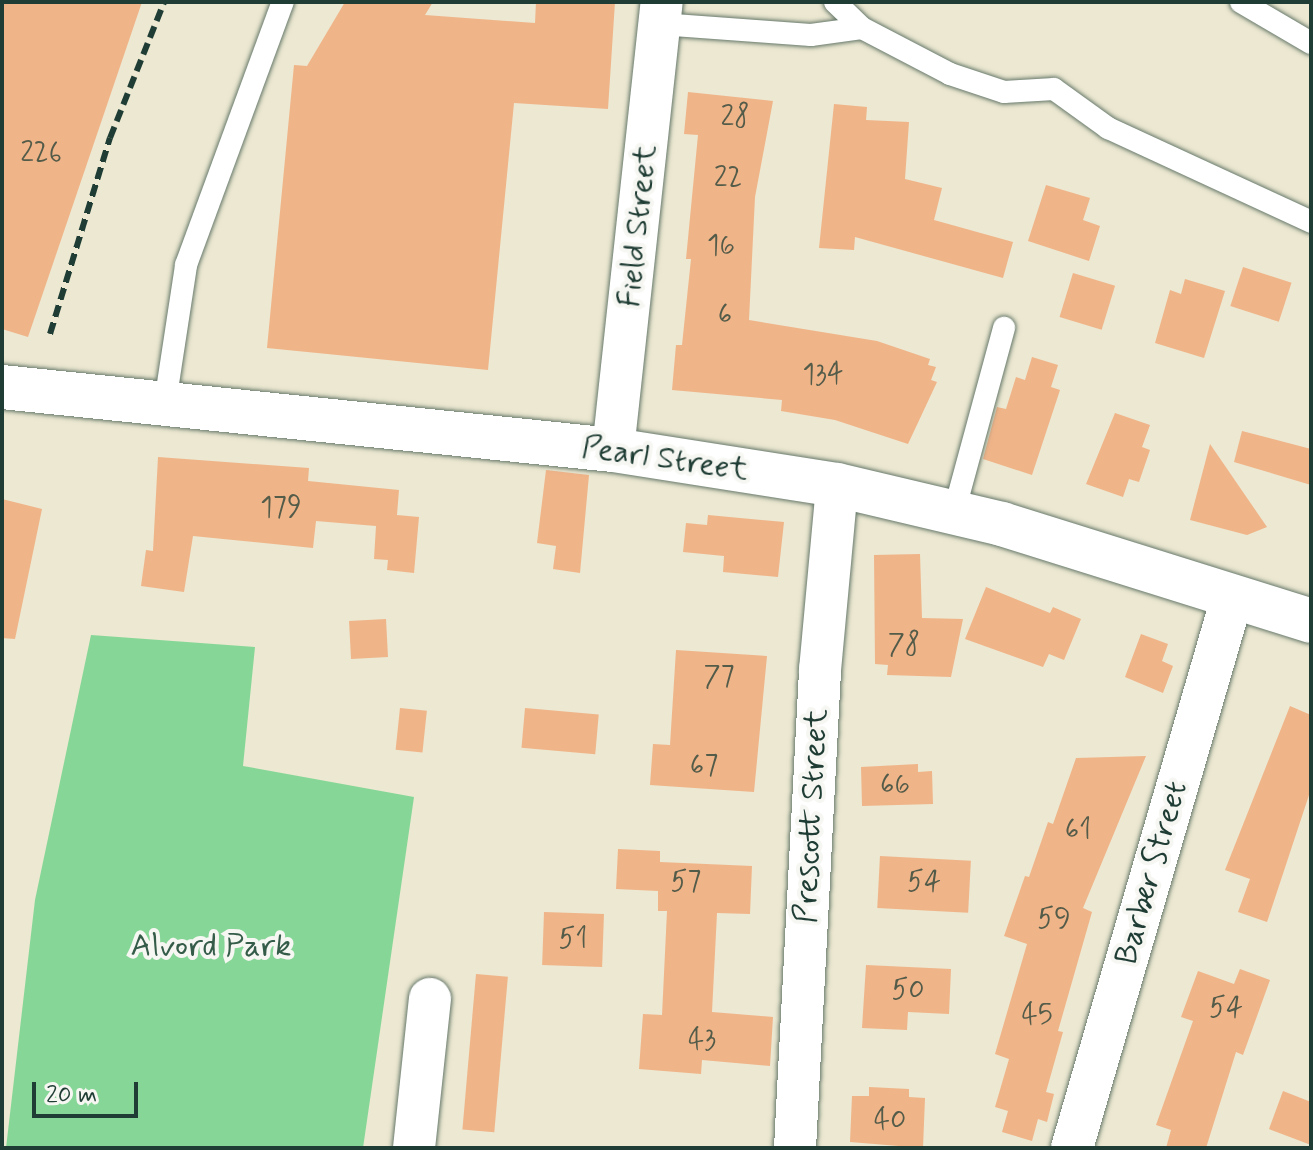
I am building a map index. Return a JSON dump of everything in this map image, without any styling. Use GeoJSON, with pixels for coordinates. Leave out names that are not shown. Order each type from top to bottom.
{"type":"FeatureCollection","features":[{"type":"Feature","properties":{"kind":"street","name":"Field Street"},"geometry":{"type":"LineString","coordinates":[[613,450],[661,13]]}},
{"type":"Feature","properties":{"kind":"street","name":"Pearl Street"},"geometry":{"type":"LineString","coordinates":[[2,387],[613,450],[837,485],[954,512],[1311,621]]}},
{"type":"Feature","properties":{"kind":"street","name":"Prescott Street"},"geometry":{"type":"LineString","coordinates":[[795,1148],[818,701],[837,485]]}},
{"type":"Feature","properties":{"kind":"street","name":"Barber Street"},"geometry":{"type":"LineString","coordinates":[[1072,1148],[1232,598]]}},
{"type":"Feature","properties":{"kind":"street"},"geometry":{"type":"LineString","coordinates":[[414,1148],[430,999]]}},
{"type":"Feature","properties":{"kind":"lane"},"geometry":{"type":"LineString","coordinates":[[165,403],[186,265],[283,2]]}},
{"type":"Feature","properties":{"kind":"lane"},"geometry":{"type":"LineString","coordinates":[[835,2],[862,28],[950,74],[1004,92],[1054,89],[1108,128],[1311,222]]}},
{"type":"Feature","properties":{"kind":"lane"},"geometry":{"type":"LineString","coordinates":[[1241,2],[1311,43]]}},
{"type":"Feature","properties":{"kind":"lane"},"geometry":{"type":"LineString","coordinates":[[661,13],[811,35],[862,28]]}},
{"type":"Feature","properties":{"kind":"lane"},"geometry":{"type":"LineString","coordinates":[[954,512],[1004,328]]}},
{"type":"Feature","properties":{"kind":"green space","name":"Alvord Park"},"geometry":{"type":"Polygon","coordinates":[[[91,635],[255,647],[243,766],[414,797],[363,1148],[6,1148],[35,900],[91,635]]]}},
{"type":"Feature","properties":{"kind":"building"},"geometry":{"type":"Polygon","coordinates":[[[2,2],[142,2],[28,337],[2,329],[2,2]]]}},
{"type":"Feature","properties":{"kind":"building"},"geometry":{"type":"Polygon","coordinates":[[[345,2],[433,2],[425,15],[535,23],[536,2],[615,2],[608,109],[514,103],[488,370],[267,348],[294,65],[307,66],[345,2]]]}},
{"type":"Feature","properties":{"kind":"building"},"geometry":{"type":"Polygon","coordinates":[[[688,92],[773,101],[755,197],[749,320],[877,341],[930,359],[928,365],[936,367],[931,380],[937,382],[908,444],[835,420],[781,411],[782,400],[672,390],[676,345],[682,345],[691,259],[686,259],[698,135],[684,134],[688,92]]]}},
{"type":"Feature","properties":{"kind":"building"},"geometry":{"type":"Polygon","coordinates":[[[834,104],[867,107],[866,120],[909,122],[905,179],[942,188],[934,220],[1013,242],[1003,278],[855,237],[854,250],[819,248],[834,104]]]}},
{"type":"Feature","properties":{"kind":"building"},"geometry":{"type":"Polygon","coordinates":[[[1046,185],[1090,198],[1083,220],[1100,226],[1089,261],[1028,241],[1046,185]]]}},
{"type":"Feature","properties":{"kind":"building"},"geometry":{"type":"Polygon","coordinates":[[[1243,267],[1292,283],[1279,322],[1230,306],[1243,267]]]}},
{"type":"Feature","properties":{"kind":"building"},"geometry":{"type":"Polygon","coordinates":[[[1073,273],[1115,286],[1102,330],[1060,317],[1073,273]]]}},
{"type":"Feature","properties":{"kind":"building"},"geometry":{"type":"Polygon","coordinates":[[[1185,279],[1225,291],[1204,358],[1155,343],[1170,290],[1181,294],[1185,279]]]}},
{"type":"Feature","properties":{"kind":"building"},"geometry":{"type":"Polygon","coordinates":[[[1032,357],[1058,365],[1051,387],[1060,390],[1032,475],[983,459],[997,407],[1006,409],[1016,377],[1025,380],[1032,357]]]}},
{"type":"Feature","properties":{"kind":"building"},"geometry":{"type":"Polygon","coordinates":[[[1115,413],[1150,425],[1142,447],[1150,450],[1139,482],[1129,479],[1123,497],[1086,484],[1115,413]]]}},
{"type":"Feature","properties":{"kind":"building"},"geometry":{"type":"Polygon","coordinates":[[[1242,431],[1311,449],[1311,485],[1234,462],[1242,431]]]}},
{"type":"Feature","properties":{"kind":"building"},"geometry":{"type":"Polygon","coordinates":[[[1210,444],[1267,527],[1247,535],[1190,520],[1210,444]]]}},
{"type":"Feature","properties":{"kind":"building"},"geometry":{"type":"Polygon","coordinates":[[[158,457],[309,468],[308,481],[399,490],[397,515],[419,517],[414,573],[387,570],[388,560],[374,559],[376,526],[316,521],[313,548],[193,536],[184,592],[141,586],[146,550],[153,551],[158,457]]]}},
{"type":"Feature","properties":{"kind":"building"},"geometry":{"type":"Polygon","coordinates":[[[546,470],[589,475],[580,573],[553,569],[556,546],[537,543],[546,470]]]}},
{"type":"Feature","properties":{"kind":"building"},"geometry":{"type":"Polygon","coordinates":[[[2,499],[42,509],[15,639],[2,638],[2,499]]]}},
{"type":"Feature","properties":{"kind":"building"},"geometry":{"type":"Polygon","coordinates":[[[708,515],[784,522],[778,577],[723,572],[724,556],[683,552],[686,523],[707,525],[708,515]]]}},
{"type":"Feature","properties":{"kind":"building"},"geometry":{"type":"Polygon","coordinates":[[[920,554],[922,618],[963,619],[951,677],[887,675],[888,665],[875,664],[874,555],[920,554]]]}},
{"type":"Feature","properties":{"kind":"building"},"geometry":{"type":"Polygon","coordinates":[[[986,587],[1050,613],[1053,607],[1081,619],[1064,660],[1049,654],[1043,667],[965,639],[986,587]]]}},
{"type":"Feature","properties":{"kind":"building"},"geometry":{"type":"Polygon","coordinates":[[[386,619],[388,657],[351,659],[349,621],[386,619]]]}},
{"type":"Feature","properties":{"kind":"building"},"geometry":{"type":"Polygon","coordinates":[[[1141,634],[1168,644],[1162,661],[1173,666],[1163,693],[1125,677],[1141,634]]]}},
{"type":"Feature","properties":{"kind":"building"},"geometry":{"type":"Polygon","coordinates":[[[676,650],[767,656],[754,792],[650,785],[653,744],[670,745],[676,650]]]}},
{"type":"Feature","properties":{"kind":"building"},"geometry":{"type":"Polygon","coordinates":[[[1290,706],[1311,715],[1311,789],[1267,922],[1238,912],[1250,879],[1225,870],[1290,706]]]}},
{"type":"Feature","properties":{"kind":"building"},"geometry":{"type":"Polygon","coordinates":[[[400,708],[427,711],[422,753],[396,750],[400,708]]]}},
{"type":"Feature","properties":{"kind":"building"},"geometry":{"type":"Polygon","coordinates":[[[525,708],[599,714],[595,754],[522,748],[525,708]]]}},
{"type":"Feature","properties":{"kind":"building"},"geometry":{"type":"Polygon","coordinates":[[[1146,756],[1083,908],[1092,912],[1058,1031],[1063,1032],[1046,1092],[1054,1094],[1047,1122],[1038,1119],[1032,1141],[1002,1132],[1008,1111],[995,1107],[1009,1059],[995,1054],[1027,944],[1004,936],[1025,876],[1029,877],[1048,822],[1053,824],[1076,758],[1146,756]]]}},
{"type":"Feature","properties":{"kind":"building"},"geometry":{"type":"Polygon","coordinates":[[[918,764],[918,772],[932,771],[933,804],[862,806],[861,767],[918,764]]]}},
{"type":"Feature","properties":{"kind":"building"},"geometry":{"type":"Polygon","coordinates":[[[618,849],[660,851],[660,862],[752,866],[750,914],[717,913],[712,1012],[773,1017],[770,1066],[702,1060],[701,1074],[639,1069],[643,1014],[662,1015],[667,911],[658,911],[658,891],[616,889],[618,849]]]}},
{"type":"Feature","properties":{"kind":"building"},"geometry":{"type":"Polygon","coordinates":[[[880,856],[971,861],[968,913],[877,908],[880,856]]]}},
{"type":"Feature","properties":{"kind":"building"},"geometry":{"type":"Polygon","coordinates":[[[544,912],[604,914],[602,967],[542,965],[544,912]]]}},
{"type":"Feature","properties":{"kind":"building"},"geometry":{"type":"Polygon","coordinates":[[[866,965],[951,969],[949,1014],[908,1012],[907,1030],[862,1028],[866,965]]]}},
{"type":"Feature","properties":{"kind":"building"},"geometry":{"type":"Polygon","coordinates":[[[1240,969],[1270,980],[1243,1055],[1236,1052],[1206,1148],[1166,1148],[1171,1130],[1156,1125],[1193,1021],[1181,1017],[1198,971],[1234,984],[1240,969]]]}},
{"type":"Feature","properties":{"kind":"building"},"geometry":{"type":"Polygon","coordinates":[[[476,974],[508,977],[494,1132],[462,1129],[476,974]]]}},
{"type":"Feature","properties":{"kind":"building"},"geometry":{"type":"Polygon","coordinates":[[[869,1087],[909,1089],[909,1097],[925,1098],[923,1148],[850,1142],[852,1096],[869,1096],[869,1087]]]}},
{"type":"Feature","properties":{"kind":"building"},"geometry":{"type":"Polygon","coordinates":[[[1283,1091],[1311,1102],[1311,1145],[1269,1129],[1283,1091]]]}},
{"type":"Feature","properties":{"kind":"railway"},"geometry":{"type":"LineString","coordinates":[[50,334],[110,138],[164,2]]}}]}
